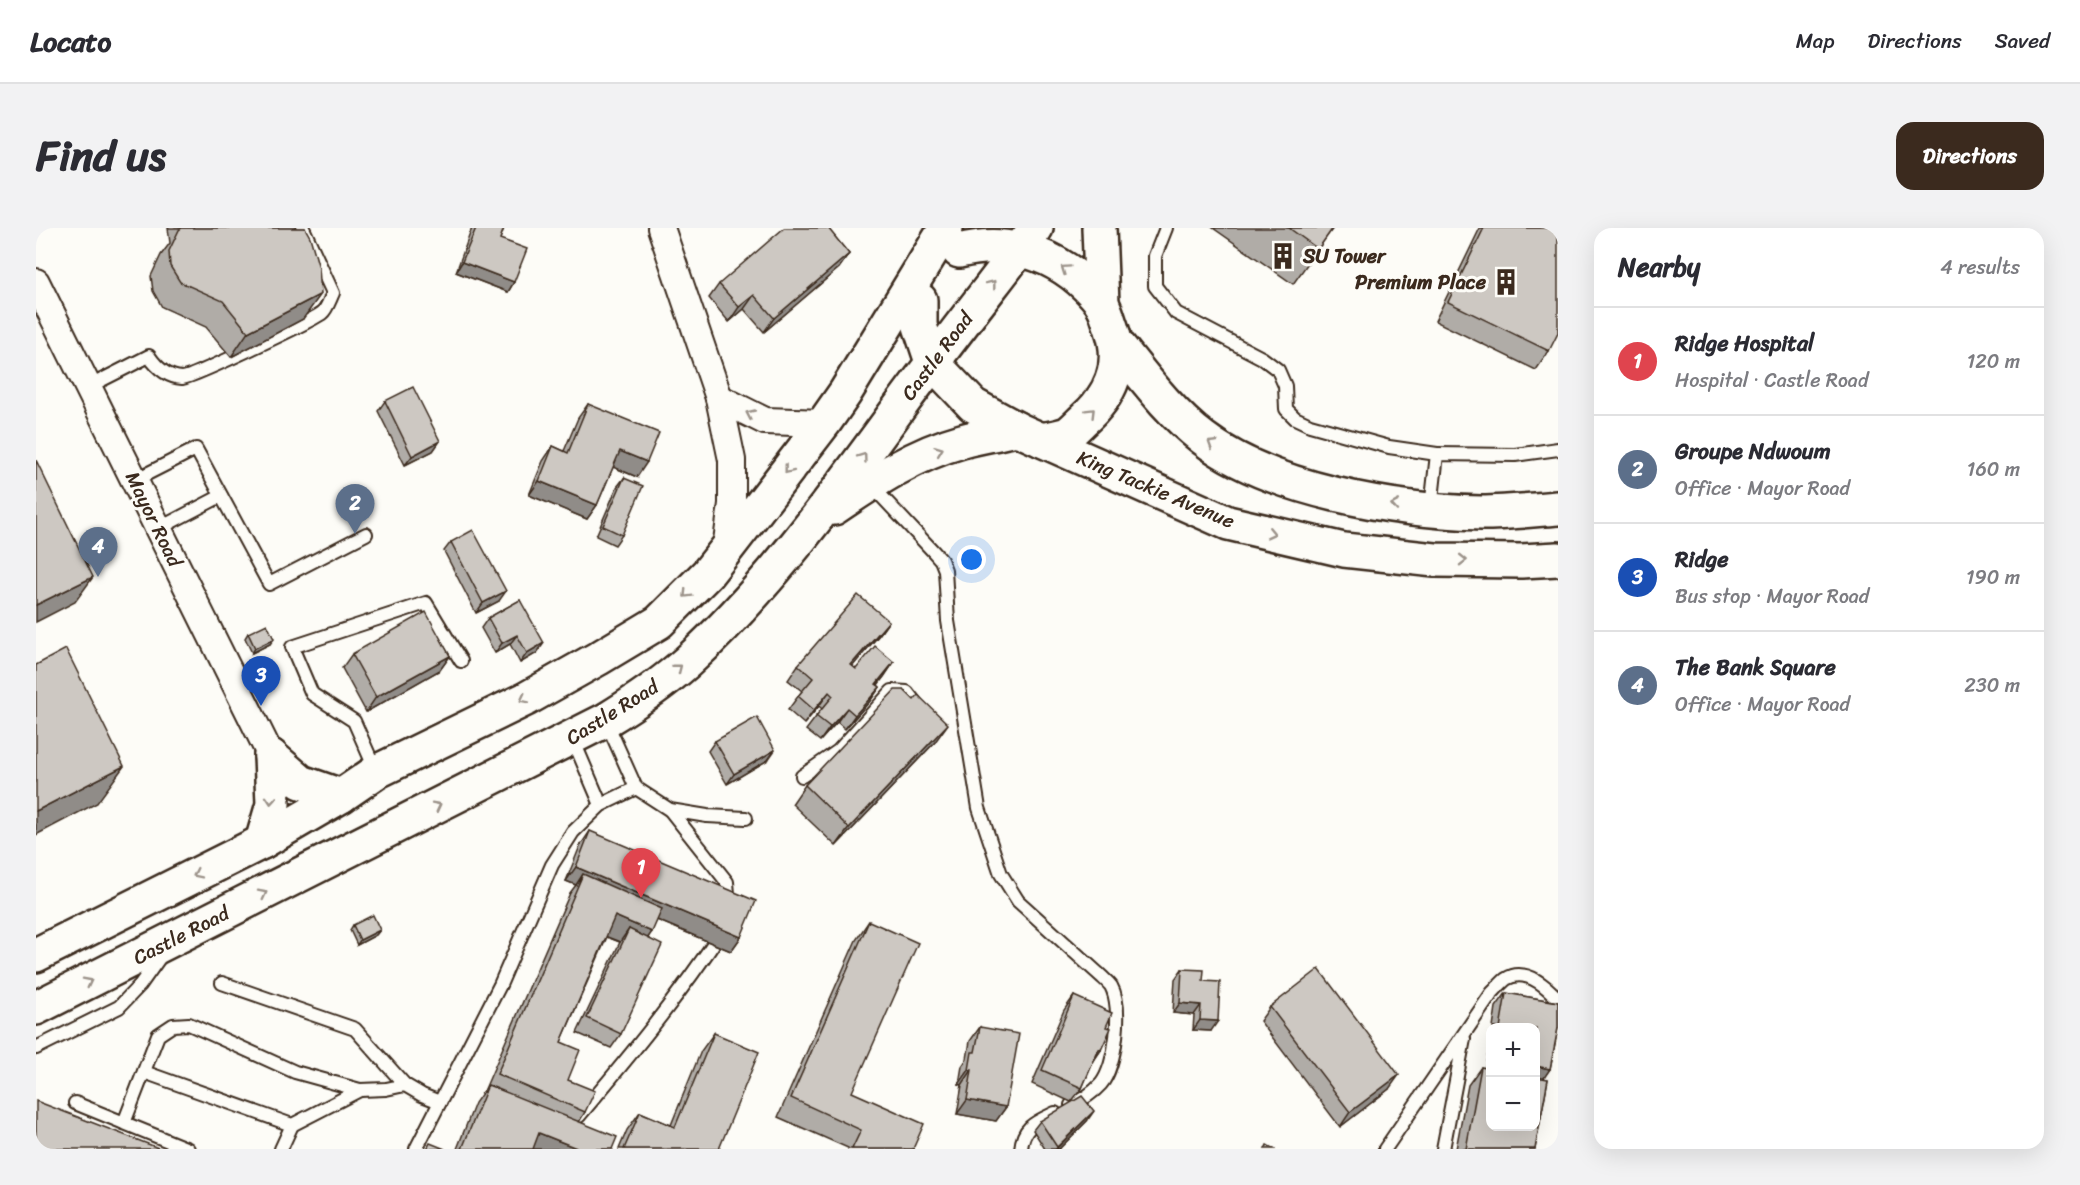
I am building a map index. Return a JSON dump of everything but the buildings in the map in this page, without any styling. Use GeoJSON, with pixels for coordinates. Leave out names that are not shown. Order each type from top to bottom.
{"type":"FeatureCollection","features":[{"type":"Feature","properties":{"kind":"main road"},"geometry":{"type":"LineString","coordinates":[[1099,228],[1102,304],[1117,344],[1160,397],[1202,438],[1238,461],[1313,490],[1407,507],[1481,513],[1558,508]]}},
{"type":"Feature","properties":{"kind":"main road"},"geometry":{"type":"LineString","coordinates":[[961,236],[978,246],[1027,239],[1048,258],[1071,273],[1102,304]]}},
{"type":"Feature","properties":{"kind":"main road"},"geometry":{"type":"LineString","coordinates":[[845,393],[920,300],[961,236]]}},
{"type":"Feature","properties":{"kind":"main road"},"geometry":{"type":"LineString","coordinates":[[36,955],[262,842],[341,796],[376,772],[526,699],[659,622],[726,550],[824,423],[961,236]]}},
{"type":"Feature","properties":{"kind":"main road","name":"Castle Road"},"geometry":{"type":"LineString","coordinates":[[36,1008],[606,720],[634,702],[686,662],[765,582],[816,521],[932,362],[1027,239]]}},
{"type":"Feature","properties":{"kind":"main road"},"geometry":{"type":"LineString","coordinates":[[920,300],[920,326],[932,362],[972,405],[1029,435]]}},
{"type":"Feature","properties":{"kind":"main road"},"geometry":{"type":"LineString","coordinates":[[816,521],[870,484],[919,458],[960,442],[1068,433],[1091,414],[1105,398],[1115,369],[1117,344]]}},
{"type":"Feature","properties":{"kind":"main road","name":"King Tackie Avenue"},"geometry":{"type":"LineString","coordinates":[[1029,435],[1228,523],[1344,550],[1435,560],[1558,559]]}},
{"type":"Feature","properties":{"kind":"main road"},"geometry":{"type":"LineString","coordinates":[[271,756],[301,782],[341,796]]}},
{"type":"Feature","properties":{"kind":"main road"},"geometry":{"type":"LineString","coordinates":[[262,842],[273,804],[271,756]]}},
{"type":"Feature","properties":{"kind":"street"},"geometry":{"type":"LineString","coordinates":[[662,228],[719,398],[732,460],[732,504],[726,550]]}},
{"type":"Feature","properties":{"kind":"street","name":"Mayor Road"},"geometry":{"type":"LineString","coordinates":[[37,287],[271,756]]}},
{"type":"Feature","properties":{"kind":"street"},"geometry":{"type":"LineString","coordinates":[[719,398],[765,421],[824,423]]}},
{"type":"Feature","properties":{"kind":"lane"},"geometry":{"type":"LineString","coordinates":[[88,387],[148,356],[166,374],[185,378],[292,330],[323,313],[333,293],[303,228]]}},
{"type":"Feature","properties":{"kind":"lane"},"geometry":{"type":"LineString","coordinates":[[1166,228],[1155,256],[1155,286],[1176,313],[1262,358],[1278,370],[1285,386],[1286,409],[1295,418],[1310,425],[1389,447],[1437,454],[1515,455],[1558,449]]}},
{"type":"Feature","properties":{"kind":"lane"},"geometry":{"type":"LineString","coordinates":[[135,480],[196,449],[269,584],[366,534]]}},
{"type":"Feature","properties":{"kind":"lane"},"geometry":{"type":"LineString","coordinates":[[1431,509],[1437,454]]}},
{"type":"Feature","properties":{"kind":"lane"},"geometry":{"type":"LineString","coordinates":[[870,484],[933,550],[945,570],[948,621],[979,808],[1001,874],[1018,901],[1111,987],[1116,1002],[1116,1038],[1112,1057],[1102,1083],[1086,1098],[1031,1126],[1022,1138],[1021,1149]]}},
{"type":"Feature","properties":{"kind":"lane"},"geometry":{"type":"LineString","coordinates":[[158,529],[221,496]]}},
{"type":"Feature","properties":{"kind":"lane"},"geometry":{"type":"LineString","coordinates":[[376,772],[354,721],[312,694],[292,647],[426,603],[461,661]]}},
{"type":"Feature","properties":{"kind":"lane"},"geometry":{"type":"LineString","coordinates":[[802,776],[838,751],[892,691],[907,692],[921,710]]}},
{"type":"Feature","properties":{"kind":"lane"},"geometry":{"type":"LineString","coordinates":[[570,1122],[638,1047],[696,971],[720,924],[730,895],[727,882],[670,810],[636,788],[606,720]]}},
{"type":"Feature","properties":{"kind":"lane"},"geometry":{"type":"LineString","coordinates":[[572,737],[602,805]]}},
{"type":"Feature","properties":{"kind":"lane"},"geometry":{"type":"LineString","coordinates":[[416,1149],[500,985],[552,865],[573,832],[602,805],[636,788]]}},
{"type":"Feature","properties":{"kind":"lane"},"geometry":{"type":"LineString","coordinates":[[670,810],[707,816],[746,818]]}},
{"type":"Feature","properties":{"kind":"lane"},"geometry":{"type":"LineString","coordinates":[[36,1048],[118,1007],[140,985],[173,939]]}},
{"type":"Feature","properties":{"kind":"lane"},"geometry":{"type":"LineString","coordinates":[[1385,1149],[1492,993],[1508,978],[1526,975],[1540,983],[1558,999]]}},
{"type":"Feature","properties":{"kind":"lane"},"geometry":{"type":"LineString","coordinates":[[222,983],[355,1029],[405,1084],[422,1095],[440,1102]]}},
{"type":"Feature","properties":{"kind":"lane"},"geometry":{"type":"LineString","coordinates":[[124,1123],[158,1035],[173,1025],[189,1024],[295,1072],[360,1090],[386,1089],[405,1084]]}},
{"type":"Feature","properties":{"kind":"lane"},"geometry":{"type":"LineString","coordinates":[[1443,1149],[1465,1032]]}},
{"type":"Feature","properties":{"kind":"lane"},"geometry":{"type":"LineString","coordinates":[[144,1072],[292,1125]]}},
{"type":"Feature","properties":{"kind":"lane"},"geometry":{"type":"LineString","coordinates":[[281,1149],[292,1125],[360,1090]]}},
{"type":"Feature","properties":{"kind":"lane"},"geometry":{"type":"LineString","coordinates":[[75,1103],[188,1149]]}},
{"type":"Feature","properties":{"kind":"place","name":"SU Tower"},"geometry":{"type":"Point","coordinates":[1283,256]}},
{"type":"Feature","properties":{"kind":"place","name":"Premium Place"},"geometry":{"type":"Point","coordinates":[1506,282]}},
{"type":"Feature","properties":{"kind":"place","name":"Groupe Ndwoum"},"geometry":{"type":"Point","coordinates":[355,534]}},
{"type":"Feature","properties":{"kind":"place","name":"The Bank Square"},"geometry":{"type":"Point","coordinates":[98,577]}},
{"type":"Feature","properties":{"kind":"place","name":"Ridge"},"geometry":{"type":"Point","coordinates":[261,706]}},
{"type":"Feature","properties":{"kind":"place","name":"Ridge Hospital"},"geometry":{"type":"Point","coordinates":[641,898]}}]}
